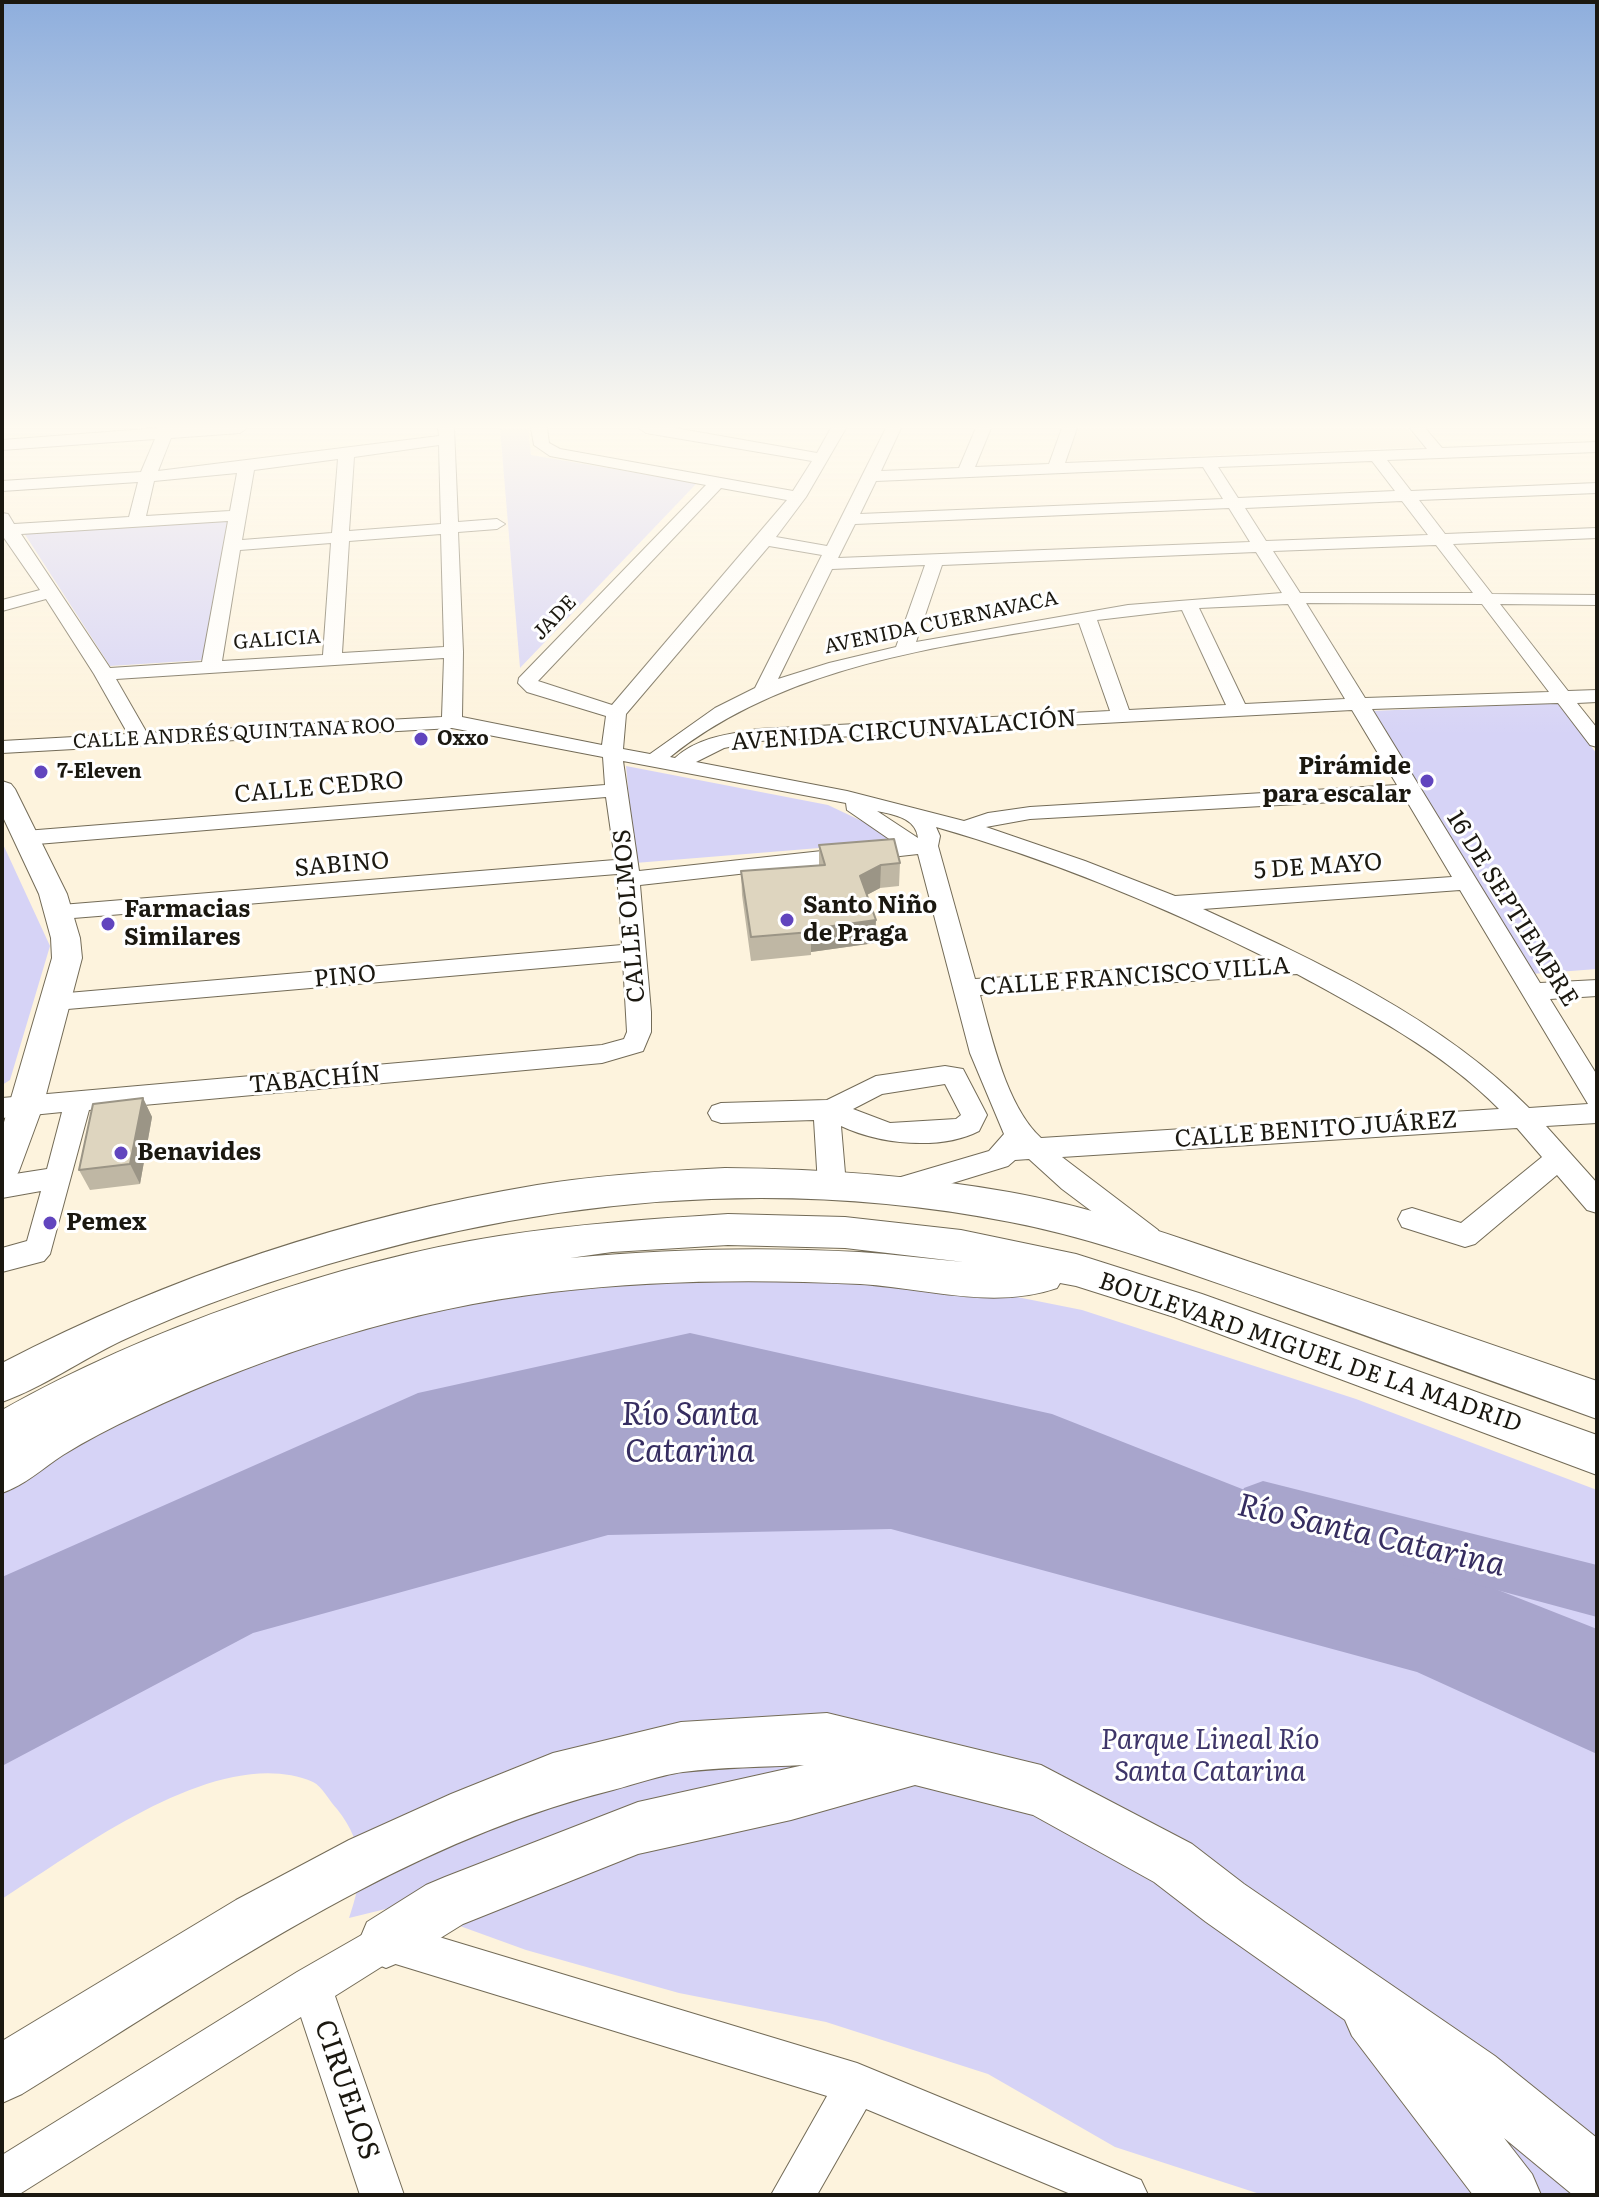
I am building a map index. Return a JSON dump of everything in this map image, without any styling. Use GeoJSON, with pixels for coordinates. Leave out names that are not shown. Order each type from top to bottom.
{"type":"FeatureCollection","features":[{"type":"Feature","properties":{"kind":"highway","name":"BOULEVARD MIGUEL DE LA MADRID"},"geometry":{"type":"LineString","coordinates":[[2,1384],[93,1336],[196,1293],[297,1258],[434,1219],[499,1204],[620,1188],[737,1182],[894,1190],[1008,1207],[1081,1224],[1164,1249],[1597,1400]]}},
{"type":"Feature","properties":{"kind":"highway","name":"BOULEVARD MIGUEL DE LA MADRID"},"geometry":{"type":"LineString","coordinates":[[2,1432],[119,1372],[216,1330],[328,1292],[427,1267],[526,1247],[625,1235],[719,1229],[837,1231],[951,1245],[1076,1270],[1178,1302],[1597,1455]]}},
{"type":"Feature","properties":{"kind":"highway"},"geometry":{"type":"LineString","coordinates":[[2,1473],[59,1435],[148,1390],[282,1338],[385,1306],[465,1289],[576,1273],[683,1267],[838,1268],[1005,1280],[1027,1280],[1076,1270]]}},
{"type":"Feature","properties":{"kind":"highway"},"geometry":{"type":"LineString","coordinates":[[2,2074],[255,1919],[355,1865],[451,1820],[553,1779],[681,1747],[827,1738],[919,1758],[1041,1791],[1173,1863],[1225,1903],[1475,2076],[1597,2176]]}},
{"type":"Feature","properties":{"kind":"highway"},"geometry":{"type":"LineString","coordinates":[[386,1941],[445,1904],[638,1828],[791,1794],[919,1758]]}},
{"type":"Feature","properties":{"kind":"highway"},"geometry":{"type":"LineString","coordinates":[[1351,1989],[1511,2195]]}},
{"type":"Feature","properties":{"kind":"main road"},"geometry":{"type":"LineString","coordinates":[[2,789],[61,912],[68,939],[67,958],[56,1002],[15,1107],[2,1171]]}},
{"type":"Feature","properties":{"kind":"street"},"geometry":{"type":"LineString","coordinates":[[8,531],[104,674],[141,740]]}},
{"type":"Feature","properties":{"kind":"street"},"geometry":{"type":"LineString","coordinates":[[211,667],[234,531]]}},
{"type":"Feature","properties":{"kind":"street"},"geometry":{"type":"LineString","coordinates":[[332,658],[340,531]]}},
{"type":"Feature","properties":{"kind":"street"},"geometry":{"type":"LineString","coordinates":[[231,546],[411,531]]}},
{"type":"Feature","properties":{"kind":"street"},"geometry":{"type":"LineString","coordinates":[[449,531],[454,652],[452,722]]}},
{"type":"Feature","properties":{"kind":"street","name":"JADE"},"geometry":{"type":"LineString","coordinates":[[616,713],[534,688],[528,683],[529,678],[671,531]]}},
{"type":"Feature","properties":{"kind":"street"},"geometry":{"type":"LineString","coordinates":[[616,713],[772,531]]}},
{"type":"Feature","properties":{"kind":"street"},"geometry":{"type":"LineString","coordinates":[[764,689],[844,531]]}},
{"type":"Feature","properties":{"kind":"street","name":"16 DE SEPTIEMBRE"},"geometry":{"type":"LineString","coordinates":[[1252,531],[1597,1097]]}},
{"type":"Feature","properties":{"kind":"street"},"geometry":{"type":"LineString","coordinates":[[1434,531],[1597,741]]}},
{"type":"Feature","properties":{"kind":"street"},"geometry":{"type":"LineString","coordinates":[[765,540],[830,558],[935,561],[1597,533]]}},
{"type":"Feature","properties":{"kind":"street"},"geometry":{"type":"LineString","coordinates":[[904,650],[935,561]]}},
{"type":"Feature","properties":{"kind":"street"},"geometry":{"type":"LineString","coordinates":[[2,606],[50,593]]}},
{"type":"Feature","properties":{"kind":"street","name":"AVENIDA CUERNAVACA"},"geometry":{"type":"LineString","coordinates":[[653,761],[683,736],[764,689],[819,671],[904,650],[1086,616],[1188,604],[1294,598],[1597,600]]}},
{"type":"Feature","properties":{"kind":"street"},"geometry":{"type":"LineString","coordinates":[[1188,604],[1239,711]]}},
{"type":"Feature","properties":{"kind":"street"},"geometry":{"type":"LineString","coordinates":[[1086,616],[1122,718]]}},
{"type":"Feature","properties":{"kind":"street","name":"GALICIA"},"geometry":{"type":"LineString","coordinates":[[104,674],[454,652]]}},
{"type":"Feature","properties":{"kind":"street","name":"AVENIDA CIRCUNVALACIÓN"},"geometry":{"type":"LineString","coordinates":[[680,765],[705,746],[759,735],[1359,704],[1597,696]]}},
{"type":"Feature","properties":{"kind":"street"},"geometry":{"type":"LineString","coordinates":[[739,701],[734,715],[759,735]]}},
{"type":"Feature","properties":{"kind":"street","name":"CALLE OLMOS"},"geometry":{"type":"LineString","coordinates":[[602,1054],[634,1045],[639,1032],[627,873],[613,753],[612,728],[616,713]]}},
{"type":"Feature","properties":{"kind":"street","name":"CALLE ANDRÉS QUINTANA ROO"},"geometry":{"type":"LineString","coordinates":[[2,747],[452,722],[518,731],[680,765]]}},
{"type":"Feature","properties":{"kind":"street","name":"AVENIDA CIRCUNVALACIÓN"},"geometry":{"type":"LineString","coordinates":[[680,765],[911,812],[1058,858],[1174,904],[1303,966],[1463,1062],[1523,1117],[1597,1202]]}},
{"type":"Feature","properties":{"kind":"street","name":"CALLE CEDRO"},"geometry":{"type":"LineString","coordinates":[[25,838],[618,790]]}},
{"type":"Feature","properties":{"kind":"street"},"geometry":{"type":"LineString","coordinates":[[965,828],[988,819],[1030,813],[1409,791]]}},
{"type":"Feature","properties":{"kind":"street"},"geometry":{"type":"LineString","coordinates":[[846,799],[922,846],[983,1053],[1019,1143],[1164,1249]]}},
{"type":"Feature","properties":{"kind":"street"},"geometry":{"type":"LineString","coordinates":[[911,812],[927,829],[930,842],[922,846]]}},
{"type":"Feature","properties":{"kind":"street","name":"SABINO"},"geometry":{"type":"LineString","coordinates":[[61,912],[627,873],[922,846]]}},
{"type":"Feature","properties":{"kind":"street","name":"5 DE MAYO"},"geometry":{"type":"LineString","coordinates":[[1174,904],[1465,883]]}},
{"type":"Feature","properties":{"kind":"street","name":"PINO"},"geometry":{"type":"LineString","coordinates":[[56,1002],[633,952]]}},
{"type":"Feature","properties":{"kind":"street","name":"CALLE FRANCISCO VILLA"},"geometry":{"type":"LineString","coordinates":[[966,988],[1303,966]]}},
{"type":"Feature","properties":{"kind":"street"},"geometry":{"type":"LineString","coordinates":[[1532,992],[1597,988]]}},
{"type":"Feature","properties":{"kind":"street","name":"TABACHÍN"},"geometry":{"type":"LineString","coordinates":[[15,1107],[602,1054]]}},
{"type":"Feature","properties":{"kind":"street"},"geometry":{"type":"LineString","coordinates":[[721,1113],[831,1110],[871,1129],[890,1133],[960,1129],[970,1124],[974,1115],[954,1076],[876,1085],[831,1110],[827,1121],[832,1185]]}},
{"type":"Feature","properties":{"kind":"street"},"geometry":{"type":"LineString","coordinates":[[2,1260],[34,1253],[40,1246],[78,1101]]}},
{"type":"Feature","properties":{"kind":"street","name":"CALLE BENITO JUÁREZ"},"geometry":{"type":"LineString","coordinates":[[1019,1143],[1597,1113]]}},
{"type":"Feature","properties":{"kind":"street"},"geometry":{"type":"LineString","coordinates":[[894,1190],[998,1159],[1019,1143]]}},
{"type":"Feature","properties":{"kind":"street"},"geometry":{"type":"LineString","coordinates":[[1412,1219],[1465,1236],[1559,1158]]}},
{"type":"Feature","properties":{"kind":"street"},"geometry":{"type":"LineString","coordinates":[[2,1187],[58,1178]]}},
{"type":"Feature","properties":{"kind":"street"},"geometry":{"type":"LineString","coordinates":[[2,2180],[386,1941],[857,2084],[1121,2194]]}},
{"type":"Feature","properties":{"kind":"street","name":"CIRUELOS"},"geometry":{"type":"LineString","coordinates":[[311,1986],[382,2195]]}},
{"type":"Feature","properties":{"kind":"street"},"geometry":{"type":"LineString","coordinates":[[793,2195],[857,2084]]}},
{"type":"Feature","properties":{"kind":"green space"},"geometry":{"type":"Polygon","coordinates":[[[226,531],[204,660],[110,666],[24,533],[226,531]]]}},
{"type":"Feature","properties":{"kind":"green space"},"geometry":{"type":"Polygon","coordinates":[[[509,531],[652,531],[520,668],[509,531]]]}},
{"type":"Feature","properties":{"kind":"green space"},"geometry":{"type":"Polygon","coordinates":[[[1558,703],[1597,754],[1597,969],[1531,974],[1372,711],[1558,703]]]}},
{"type":"Feature","properties":{"kind":"green space"},"geometry":{"type":"Polygon","coordinates":[[[626,766],[828,805],[870,825],[893,842],[635,863],[626,766]]]}},
{"type":"Feature","properties":{"kind":"green space"},"geometry":{"type":"Polygon","coordinates":[[[2,842],[50,946],[10,1080],[2,1085],[2,842]]]}},
{"type":"Feature","properties":{"kind":"green space","name":"Parque Lineal Río Santa Catarina"},"geometry":{"type":"Polygon","coordinates":[[[702,1268],[1007,1295],[1082,1310],[1356,1399],[1597,1490],[1597,2195],[1263,2195],[1115,2147],[988,2074],[826,2022],[679,1993],[526,1950],[402,1905],[349,1918],[357,1889],[359,1862],[346,1822],[316,1784],[276,1774],[235,1777],[193,1789],[151,1808],[109,1830],[2,1899],[2,1487],[156,1404],[269,1358],[405,1316],[513,1289],[702,1268]]]}},
{"type":"Feature","properties":{"kind":"water","name":"Río Santa Catarina"},"geometry":{"type":"Polygon","coordinates":[[[690,1333],[1052,1414],[1597,1629],[1597,1754],[1417,1672],[891,1529],[608,1535],[253,1633],[2,1766],[2,1577],[418,1393],[690,1333]]]}},
{"type":"Feature","properties":{"kind":"building"},"geometry":{"type":"Polygon","coordinates":[[[894,839],[900,863],[881,865],[860,876],[876,920],[811,929],[811,932],[751,937],[741,871],[825,865],[819,845],[894,839]]]}},
{"type":"Feature","properties":{"kind":"building"},"geometry":{"type":"Polygon","coordinates":[[[143,1098],[130,1164],[79,1170],[93,1104],[143,1098]]]}},
{"type":"Feature","properties":{"kind":"waterway","name":"Río Santa Catarina"},"geometry":{"type":"LineString","coordinates":[[1263,1505],[1597,1591]]}},
{"type":"Feature","properties":{"kind":"place","name":"Oxxo"},"geometry":{"type":"Point","coordinates":[421,739]}},
{"type":"Feature","properties":{"kind":"place","name":"7-Eleven"},"geometry":{"type":"Point","coordinates":[41,772]}},
{"type":"Feature","properties":{"kind":"place","name":"Pirámide para escalar"},"geometry":{"type":"Point","coordinates":[1427,781]}},
{"type":"Feature","properties":{"kind":"place","name":"Santo Niño de Praga"},"geometry":{"type":"Point","coordinates":[787,920]}},
{"type":"Feature","properties":{"kind":"place","name":"Farmacias Similares"},"geometry":{"type":"Point","coordinates":[108,924]}},
{"type":"Feature","properties":{"kind":"place","name":"Benavides"},"geometry":{"type":"Point","coordinates":[121,1153]}},
{"type":"Feature","properties":{"kind":"place","name":"Pemex"},"geometry":{"type":"Point","coordinates":[50,1223]}}]}
